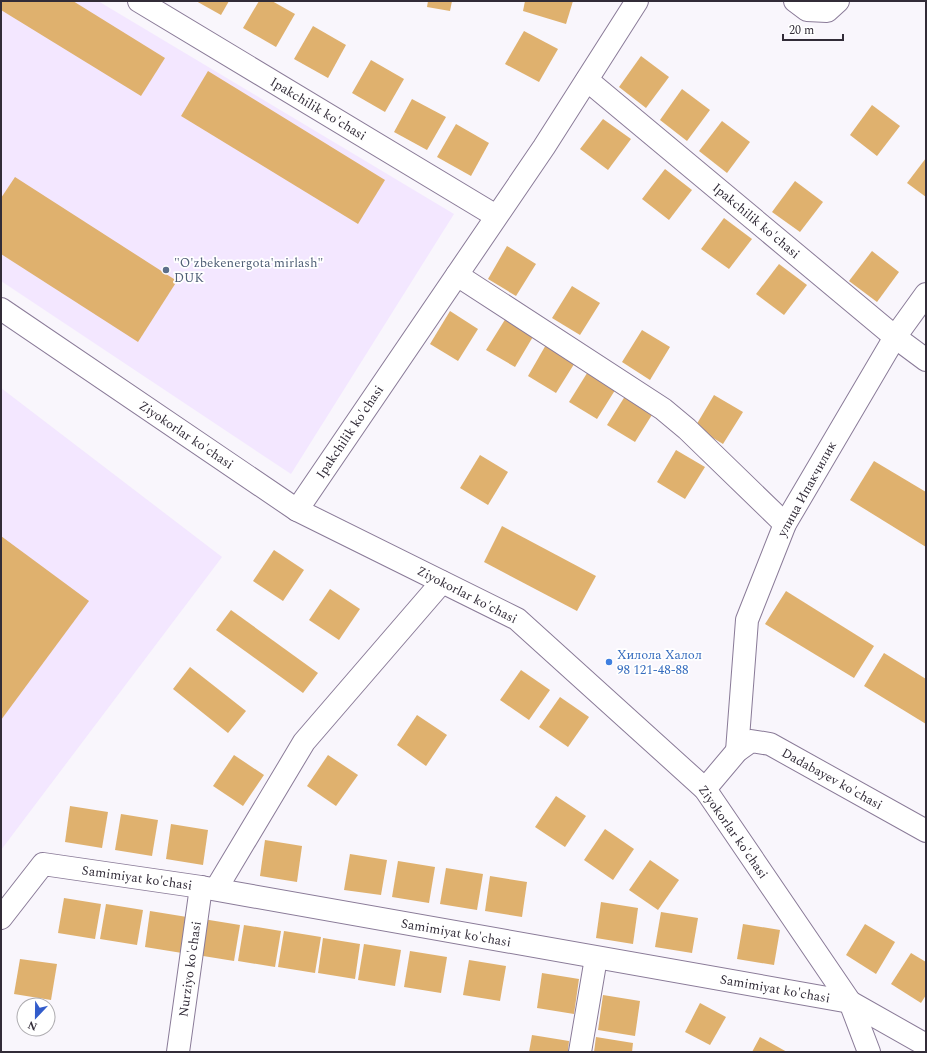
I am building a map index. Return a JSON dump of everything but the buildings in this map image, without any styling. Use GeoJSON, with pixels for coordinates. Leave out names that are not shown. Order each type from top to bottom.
{"type":"FeatureCollection","features":[{"type":"Feature","properties":{"kind":"street","name":"Ipakchilik ko'chasi"},"geometry":{"type":"LineString","coordinates":[[139,1],[496,216]]}},
{"type":"Feature","properties":{"kind":"street","name":"Ipakchilik ko'chasi"},"geometry":{"type":"LineString","coordinates":[[297,510],[544,147],[637,1]]}},
{"type":"Feature","properties":{"kind":"street"},"geometry":{"type":"LineString","coordinates":[[795,1],[808,10],[827,11],[838,1]]}},
{"type":"Feature","properties":{"kind":"street","name":"Ipakchilik ko'chasi"},"geometry":{"type":"LineString","coordinates":[[587,80],[895,337],[926,360]]}},
{"type":"Feature","properties":{"kind":"street"},"geometry":{"type":"LineString","coordinates":[[457,275],[663,408],[687,428],[785,524]]}},
{"type":"Feature","properties":{"kind":"street","name":"улица Ипакчилик"},"geometry":{"type":"LineString","coordinates":[[737,751],[747,620],[785,524],[895,337],[926,294]]}},
{"type":"Feature","properties":{"kind":"street","name":"Ziyokorlar ko'chasi"},"geometry":{"type":"LineString","coordinates":[[1,309],[297,510],[517,619],[705,789],[850,1002],[869,1052]]}},
{"type":"Feature","properties":{"kind":"street"},"geometry":{"type":"LineString","coordinates":[[208,888],[304,742],[442,582]]}},
{"type":"Feature","properties":{"kind":"street","name":"Dadabayev ko'chasi"},"geometry":{"type":"LineString","coordinates":[[737,751],[751,741],[770,744],[926,831]]}},
{"type":"Feature","properties":{"kind":"street"},"geometry":{"type":"LineString","coordinates":[[705,789],[737,751]]}},
{"type":"Feature","properties":{"kind":"street","name":"Samimiyat ko'chasi"},"geometry":{"type":"LineString","coordinates":[[1,918],[43,864],[208,888],[850,1002],[926,1045]]}},
{"type":"Feature","properties":{"kind":"street","name":"Nurziyo ko'chasi"},"geometry":{"type":"LineString","coordinates":[[178,1052],[208,888]]}},
{"type":"Feature","properties":{"kind":"street"},"geometry":{"type":"LineString","coordinates":[[580,1052],[596,958]]}},
{"type":"Feature","properties":{"kind":"shaded area"},"geometry":{"type":"Polygon","coordinates":[[[1,1],[98,1],[454,214],[291,474],[1,281],[1,1]]]}},
{"type":"Feature","properties":{"kind":"shaded area"},"geometry":{"type":"Polygon","coordinates":[[[1,388],[222,557],[1,850],[1,388]]]}},
{"type":"Feature","properties":{"kind":"place","name":"\"O'zbekenergota'mirlash\" DUK"},"geometry":{"type":"Point","coordinates":[166,270]}},
{"type":"Feature","properties":{"kind":"place","name":"Хилола Халол 98 121-48-88"},"geometry":{"type":"Point","coordinates":[609,662]}}]}
